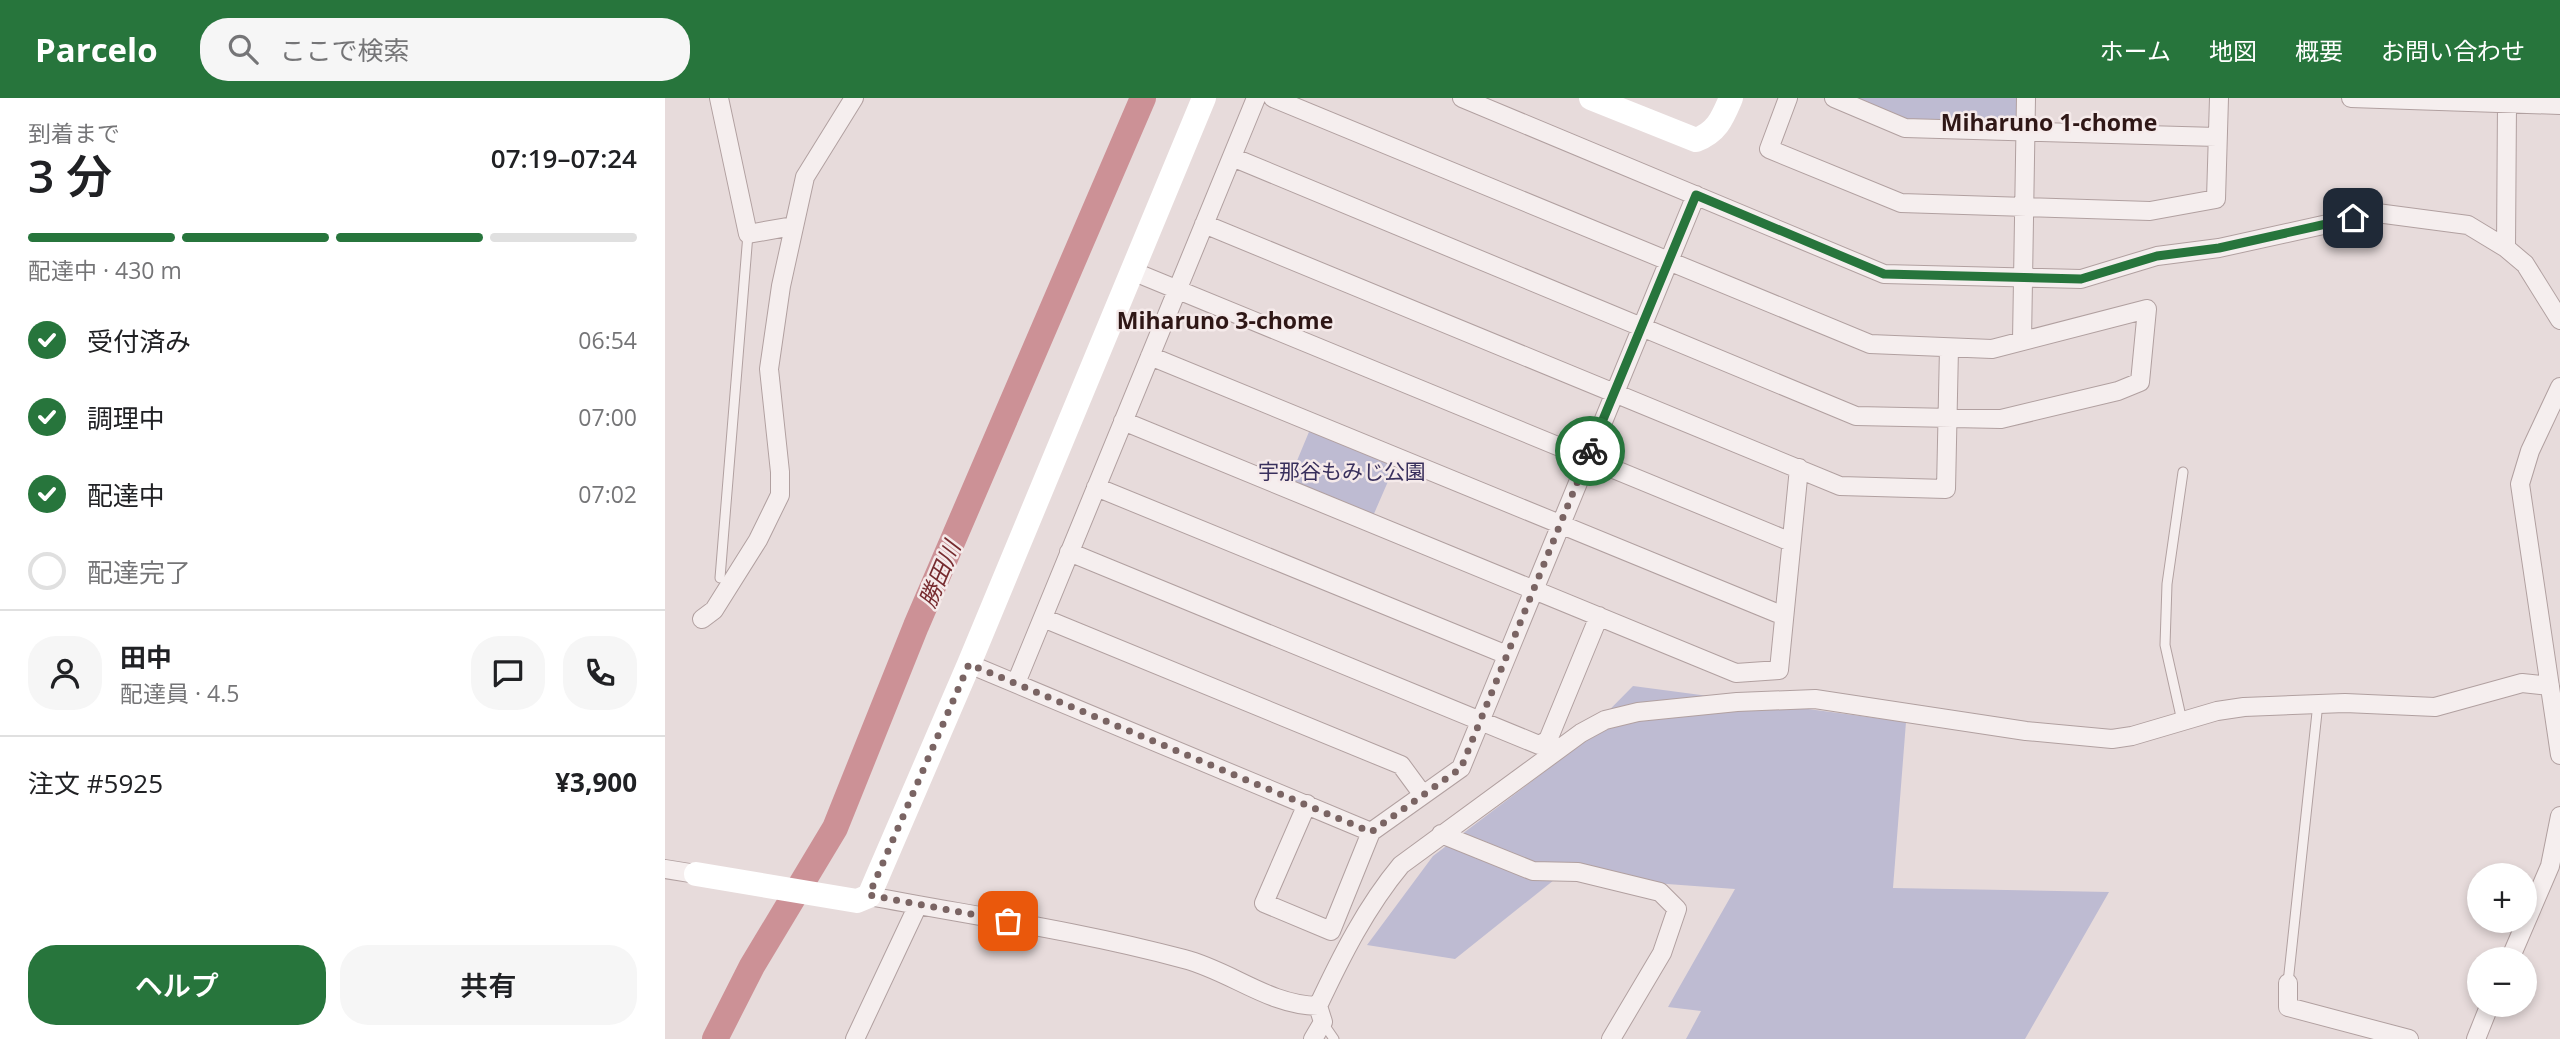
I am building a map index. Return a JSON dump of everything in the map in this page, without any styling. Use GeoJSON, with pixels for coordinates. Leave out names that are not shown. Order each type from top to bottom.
{"type":"FeatureCollection","features":[{"type":"Feature","properties":{"kind":"street"},"geometry":{"type":"LineString","coordinates":[[719,98],[748,234],[793,226]]}},
{"type":"Feature","properties":{"kind":"street"},"geometry":{"type":"LineString","coordinates":[[702,619],[714,610],[722,585],[758,540],[779,495],[781,472],[769,369],[781,286],[806,177],[854,98]]}},
{"type":"Feature","properties":{"kind":"street"},"geometry":{"type":"LineString","coordinates":[[869,895],[969,664],[1204,98]]}},
{"type":"Feature","properties":{"kind":"street"},"geometry":{"type":"LineString","coordinates":[[1016,683],[1256,98]]}},
{"type":"Feature","properties":{"kind":"street"},"geometry":{"type":"LineString","coordinates":[[1232,157],[1856,415],[2001,419],[2118,391],[2140,382],[2147,309],[1992,349],[1870,344],[1273,98]]}},
{"type":"Feature","properties":{"kind":"street"},"geometry":{"type":"LineString","coordinates":[[1462,98],[1495,104],[1696,195],[1884,274],[2081,279],[2157,256],[2219,248],[2377,213],[2468,225],[2506,247],[2525,264],[2560,320]]}},
{"type":"Feature","properties":{"kind":"street"},"geometry":{"type":"LineString","coordinates":[[1591,98],[1696,140],[1707,136],[1718,127],[1731,98]]}},
{"type":"Feature","properties":{"kind":"street"},"geometry":{"type":"LineString","coordinates":[[1788,98],[1769,149],[1901,203],[2150,211],[2216,199],[2219,98]]}},
{"type":"Feature","properties":{"kind":"street"},"geometry":{"type":"LineString","coordinates":[[1834,98],[1905,128],[2217,137]]}},
{"type":"Feature","properties":{"kind":"street"},"geometry":{"type":"LineString","coordinates":[[2022,341],[2026,98]]}},
{"type":"Feature","properties":{"kind":"street"},"geometry":{"type":"LineString","coordinates":[[2351,98],[2560,105]]}},
{"type":"Feature","properties":{"kind":"street"},"geometry":{"type":"LineString","coordinates":[[2506,247],[2507,103]]}},
{"type":"Feature","properties":{"kind":"street"},"geometry":{"type":"LineString","coordinates":[[1307,804],[1264,903],[1331,931],[1371,832],[1461,768],[1696,195]]}},
{"type":"Feature","properties":{"kind":"street"},"geometry":{"type":"LineString","coordinates":[[1204,224],[1840,486],[1946,489],[1949,348]]}},
{"type":"Feature","properties":{"kind":"street"},"geometry":{"type":"LineString","coordinates":[[1132,271],[1791,542]]}},
{"type":"Feature","properties":{"kind":"street"},"geometry":{"type":"LineString","coordinates":[[1150,356],[1784,616]]}},
{"type":"Feature","properties":{"kind":"street"},"geometry":{"type":"LineString","coordinates":[[2560,387],[2531,451],[2520,484],[2554,690],[2560,755]]}},
{"type":"Feature","properties":{"kind":"street"},"geometry":{"type":"LineString","coordinates":[[1123,421],[1736,673],[1779,670],[1799,468]]}},
{"type":"Feature","properties":{"kind":"street"},"geometry":{"type":"LineString","coordinates":[[1096,487],[1507,655]]}},
{"type":"Feature","properties":{"kind":"street"},"geometry":{"type":"LineString","coordinates":[[1069,552],[1539,746],[1548,740],[1599,616]]}},
{"type":"Feature","properties":{"kind":"street"},"geometry":{"type":"LineString","coordinates":[[1043,618],[1401,765],[1423,795]]}},
{"type":"Feature","properties":{"kind":"street"},"geometry":{"type":"LineString","coordinates":[[969,664],[1371,832]]}},
{"type":"Feature","properties":{"kind":"street"},"geometry":{"type":"LineString","coordinates":[[1313,1039],[1335,969],[1383,887],[1401,865],[1581,733],[1605,720],[1638,712],[1737,702],[1815,699],[2026,731],[2112,739],[2133,736],[2217,711],[2244,707],[2318,703],[2435,707],[2522,683],[2554,690]]}},
{"type":"Feature","properties":{"kind":"street"},"geometry":{"type":"LineString","coordinates":[[2515,947],[2555,866],[2560,816]]}},
{"type":"Feature","properties":{"kind":"street"},"geometry":{"type":"LineString","coordinates":[[1441,834],[1533,871],[1578,872],[1660,892],[1677,909],[1662,953],[1611,1039]]}},
{"type":"Feature","properties":{"kind":"street"},"geometry":{"type":"LineString","coordinates":[[665,869],[856,901],[869,895],[1090,937],[1186,959],[1288,1003],[1321,1014]]}},
{"type":"Feature","properties":{"kind":"street"},"geometry":{"type":"LineString","coordinates":[[855,1039],[918,905]]}},
{"type":"Feature","properties":{"kind":"street"},"geometry":{"type":"LineString","coordinates":[[2288,983],[2288,1007],[2409,1039]]}},
{"type":"Feature","properties":{"kind":"street"},"geometry":{"type":"LineString","coordinates":[[2476,1039],[2485,1017]]}},
{"type":"Feature","properties":{"kind":"lane"},"geometry":{"type":"LineString","coordinates":[[722,585],[748,234]]}},
{"type":"Feature","properties":{"kind":"lane"},"geometry":{"type":"LineString","coordinates":[[2182,721],[2165,645],[2167,584],[2183,472]]}},
{"type":"Feature","properties":{"kind":"lane"},"geometry":{"type":"LineString","coordinates":[[2288,983],[2318,703]]}},
{"type":"Feature","properties":{"kind":"lane"},"geometry":{"type":"LineString","coordinates":[[1321,1014],[1333,1039]]}},
{"type":"Feature","properties":{"kind":"green space"},"geometry":{"type":"Polygon","coordinates":[[[1854,98],[2019,98],[2018,120],[1908,120],[1854,98]]]}},
{"type":"Feature","properties":{"kind":"green space","name":"宇那谷もみじ公園"},"geometry":{"type":"Polygon","coordinates":[[[1311,427],[1396,463],[1373,516],[1289,480],[1311,427]]]}},
{"type":"Feature","properties":{"kind":"green space"},"geometry":{"type":"Polygon","coordinates":[[[1633,686],[1906,722],[1893,888],[2109,892],[2025,1039],[1686,1039],[1701,1011],[1668,1007],[1735,889],[1559,876],[1455,959],[1367,945],[1433,856],[1560,760],[1633,686]]]}},
{"type":"Feature","properties":{"kind":"waterway","name":"勝田川"},"geometry":{"type":"LineString","coordinates":[[715,1039],[752,966],[835,828],[916,626],[1143,98]]}},
{"type":"Feature","properties":{"kind":"way so far"},"geometry":{"type":"LineString","coordinates":[[1008,921],[869,895],[969,664],[1371,832],[1461,768],[1590,451]]}},
{"type":"Feature","properties":{"kind":"district","name":"Miharuno 1-chome"},"geometry":{"type":"Point","coordinates":[2049,122]}},
{"type":"Feature","properties":{"kind":"district","name":"Miharuno 3-chome"},"geometry":{"type":"Point","coordinates":[1225,320]}},
{"type":"Feature","properties":{"kind":"route"},"geometry":{"type":"LineString","coordinates":[[1590,451],[1696,195],[1884,274],[2081,279],[2157,256],[2219,248],[2353,218]]}}]}
